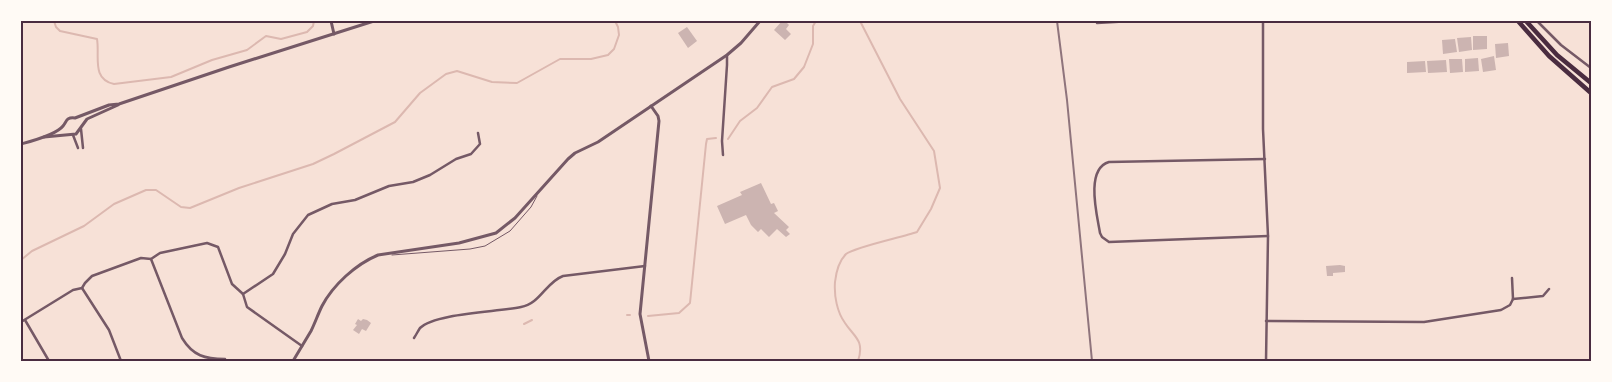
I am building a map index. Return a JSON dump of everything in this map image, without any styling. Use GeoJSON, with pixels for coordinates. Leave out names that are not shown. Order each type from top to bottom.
{"type":"FeatureCollection","features":[{"type":"Feature","properties":{"kind":"highway"},"geometry":{"type":"LineString","coordinates":[[1518,21],[1549,56],[1591,93]]}},
{"type":"Feature","properties":{"kind":"highway"},"geometry":{"type":"LineString","coordinates":[[1526,21],[1557,55],[1591,83]]}},
{"type":"Feature","properties":{"kind":"street"},"geometry":{"type":"LineString","coordinates":[[331,21],[334,34]]}},
{"type":"Feature","properties":{"kind":"street"},"geometry":{"type":"LineString","coordinates":[[43,137],[63,126],[67,119],[374,21]]}},
{"type":"Feature","properties":{"kind":"street"},"geometry":{"type":"LineString","coordinates":[[293,361],[312,330],[322,305],[338,285],[360,265],[378,255],[459,243],[492,235],[501,230],[515,218],[575,153],[598,142],[726,55],[741,43],[760,21]]}},
{"type":"Feature","properties":{"kind":"street"},"geometry":{"type":"LineString","coordinates":[[1097,22],[1132,21]]}},
{"type":"Feature","properties":{"kind":"street"},"geometry":{"type":"LineString","coordinates":[[1263,21],[1268,236],[1266,361]]}},
{"type":"Feature","properties":{"kind":"street"},"geometry":{"type":"LineString","coordinates":[[1537,21],[1561,45],[1591,68]]}},
{"type":"Feature","properties":{"kind":"street"},"geometry":{"type":"LineString","coordinates":[[723,155],[722,140],[727,74],[726,55]]}},
{"type":"Feature","properties":{"kind":"street"},"geometry":{"type":"LineString","coordinates":[[21,144],[43,137],[78,133],[89,118],[112,109],[118,104]]}},
{"type":"Feature","properties":{"kind":"street"},"geometry":{"type":"LineString","coordinates":[[650,361],[640,320],[660,121],[651,106]]}},
{"type":"Feature","properties":{"kind":"street"},"geometry":{"type":"LineString","coordinates":[[75,118],[79,121],[81,127],[83,148]]}},
{"type":"Feature","properties":{"kind":"street"},"geometry":{"type":"LineString","coordinates":[[63,126],[68,134]]}},
{"type":"Feature","properties":{"kind":"street"},"geometry":{"type":"LineString","coordinates":[[243,294],[273,274],[285,254],[293,234],[308,215],[332,204],[355,200],[389,186],[413,182],[430,175],[471,154],[480,144],[478,133]]}},
{"type":"Feature","properties":{"kind":"street"},"geometry":{"type":"LineString","coordinates":[[73,135],[78,148]]}},
{"type":"Feature","properties":{"kind":"street"},"geometry":{"type":"LineString","coordinates":[[1265,159],[1109,162],[1103,164],[1097,170],[1095,194],[1100,233],[1108,242],[1268,236]]}},
{"type":"Feature","properties":{"kind":"street"},"geometry":{"type":"LineString","coordinates":[[21,322],[73,290],[82,288],[92,276],[141,258],[151,259],[160,253],[207,243],[218,247],[232,284],[243,294],[247,308],[302,346]]}},
{"type":"Feature","properties":{"kind":"street"},"geometry":{"type":"LineString","coordinates":[[151,259],[182,338],[188,348],[206,359],[225,359]]}},
{"type":"Feature","properties":{"kind":"street"},"geometry":{"type":"LineString","coordinates":[[414,338],[421,328],[437,319],[524,307],[537,300],[555,280],[563,276],[644,266]]}},
{"type":"Feature","properties":{"kind":"street"},"geometry":{"type":"LineString","coordinates":[[1266,321],[1424,322],[1501,310],[1510,305],[1513,299],[1512,278]]}},
{"type":"Feature","properties":{"kind":"street"},"geometry":{"type":"LineString","coordinates":[[82,288],[109,330],[121,361]]}},
{"type":"Feature","properties":{"kind":"street"},"geometry":{"type":"LineString","coordinates":[[1513,299],[1543,296],[1549,289]]}},
{"type":"Feature","properties":{"kind":"street"},"geometry":{"type":"LineString","coordinates":[[25,320],[49,361]]}},
{"type":"Feature","properties":{"kind":"lane"},"geometry":{"type":"LineString","coordinates":[[378,255],[470,250],[485,246],[510,231],[531,207],[542,188]]}},
{"type":"Feature","properties":{"kind":"building"},"geometry":{"type":"Polygon","coordinates":[[[782,21],[789,25],[786,29],[791,34],[785,40],[774,30],[782,21]]]}},
{"type":"Feature","properties":{"kind":"building"},"geometry":{"type":"Polygon","coordinates":[[[687,27],[697,41],[688,48],[678,33],[687,27]]]}},
{"type":"Feature","properties":{"kind":"building"},"geometry":{"type":"Polygon","coordinates":[[[1473,36],[1487,36],[1487,49],[1473,50],[1473,36]]]}},
{"type":"Feature","properties":{"kind":"building"},"geometry":{"type":"Polygon","coordinates":[[[1471,37],[1472,50],[1459,52],[1457,38],[1471,37]]]}},
{"type":"Feature","properties":{"kind":"building"},"geometry":{"type":"Polygon","coordinates":[[[1455,39],[1457,52],[1443,54],[1442,40],[1455,39]]]}},
{"type":"Feature","properties":{"kind":"building"},"geometry":{"type":"Polygon","coordinates":[[[1508,43],[1509,56],[1496,58],[1495,44],[1508,43]]]}},
{"type":"Feature","properties":{"kind":"building"},"geometry":{"type":"Polygon","coordinates":[[[1494,56],[1496,70],[1483,72],[1481,59],[1494,56]]]}},
{"type":"Feature","properties":{"kind":"building"},"geometry":{"type":"Polygon","coordinates":[[[1478,58],[1479,71],[1465,72],[1465,59],[1478,58]]]}},
{"type":"Feature","properties":{"kind":"building"},"geometry":{"type":"Polygon","coordinates":[[[1449,59],[1462,59],[1463,72],[1450,73],[1449,59]]]}},
{"type":"Feature","properties":{"kind":"building"},"geometry":{"type":"Polygon","coordinates":[[[1446,60],[1447,72],[1428,73],[1427,61],[1446,60]]]}},
{"type":"Feature","properties":{"kind":"building"},"geometry":{"type":"Polygon","coordinates":[[[1425,61],[1426,72],[1407,73],[1407,62],[1425,61]]]}},
{"type":"Feature","properties":{"kind":"building"},"geometry":{"type":"Polygon","coordinates":[[[761,183],[771,204],[774,203],[778,211],[774,213],[789,227],[786,230],[790,234],[786,237],[777,229],[769,237],[761,229],[758,232],[751,225],[746,215],[725,224],[717,206],[742,195],[740,192],[761,183]]]}},
{"type":"Feature","properties":{"kind":"building"},"geometry":{"type":"Polygon","coordinates":[[[1326,266],[1345,266],[1345,272],[1333,273],[1333,276],[1327,276],[1326,266]]]}},
{"type":"Feature","properties":{"kind":"building"},"geometry":{"type":"Polygon","coordinates":[[[358,319],[361,321],[363,319],[367,320],[371,323],[366,331],[362,329],[359,334],[353,330],[357,325],[355,324],[358,319]]]}},
{"type":"Feature","properties":{"kind":"waterway"},"geometry":{"type":"LineString","coordinates":[[54,21],[60,31],[97,39],[99,72],[102,77],[114,84],[171,77],[212,60],[247,50],[266,36],[281,39],[307,32],[313,26],[314,21]]}},
{"type":"Feature","properties":{"kind":"waterway"},"geometry":{"type":"LineString","coordinates":[[21,260],[32,251],[84,226],[114,204],[146,190],[156,190],[181,207],[190,208],[239,188],[313,164],[395,122],[420,93],[446,74],[457,71],[492,82],[517,83],[560,59],[591,59],[608,55],[614,49],[619,35],[615,21]]}},
{"type":"Feature","properties":{"kind":"waterway"},"geometry":{"type":"LineString","coordinates":[[728,139],[740,121],[757,108],[772,87],[794,79],[804,67],[813,44],[813,26],[816,21]]}},
{"type":"Feature","properties":{"kind":"waterway"},"geometry":{"type":"LineString","coordinates":[[858,361],[860,354],[858,339],[842,319],[837,304],[835,282],[840,264],[846,254],[851,251],[917,232],[931,209],[940,188],[934,151],[900,99],[860,21]]}},
{"type":"Feature","properties":{"kind":"waterway"},"geometry":{"type":"LineString","coordinates":[[648,316],[679,313],[690,303],[706,144],[707,139],[716,138]]}},
{"type":"Feature","properties":{"kind":"waterway"},"geometry":{"type":"LineString","coordinates":[[524,324],[532,320]]}},
{"type":"Feature","properties":{"kind":"railway"},"geometry":{"type":"LineString","coordinates":[[1057,21],[1067,100],[1092,361]]}}]}
